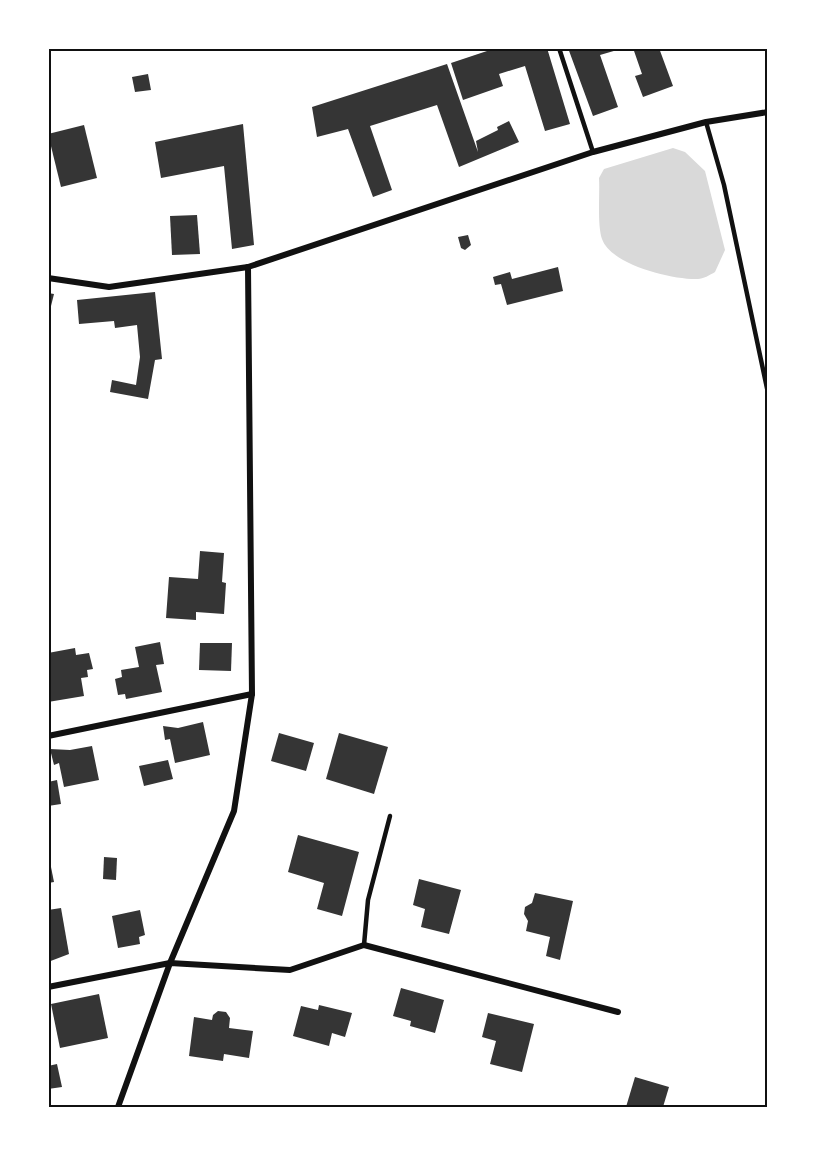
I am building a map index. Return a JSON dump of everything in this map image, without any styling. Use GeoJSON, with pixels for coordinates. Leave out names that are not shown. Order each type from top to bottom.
{"type":"FeatureCollection","features":[{"type":"Feature","properties":{"kind":"street"},"geometry":{"type":"LineString","coordinates":[[48,278],[109,287],[248,267],[593,152],[706,122],[768,112]]}},
{"type":"Feature","properties":{"kind":"street"},"geometry":{"type":"LineString","coordinates":[[118,1107],[170,963],[234,811],[252,694],[248,267]]}},
{"type":"Feature","properties":{"kind":"street"},"geometry":{"type":"LineString","coordinates":[[48,736],[252,694]]}},
{"type":"Feature","properties":{"kind":"street"},"geometry":{"type":"LineString","coordinates":[[48,987],[170,963],[290,970],[364,945],[618,1012]]}},
{"type":"Feature","properties":{"kind":"lane"},"geometry":{"type":"LineString","coordinates":[[559,48],[593,152]]}},
{"type":"Feature","properties":{"kind":"lane"},"geometry":{"type":"LineString","coordinates":[[706,122],[724,185],[768,393]]}},
{"type":"Feature","properties":{"kind":"lane"},"geometry":{"type":"LineString","coordinates":[[364,945],[368,900],[390,816]]}},
{"type":"Feature","properties":{"kind":"shaded area"},"geometry":{"type":"Polygon","coordinates":[[[673,148],[685,152],[705,171],[725,250],[715,272],[700,279],[659,274],[630,263],[608,248],[600,233],[599,178],[604,169],[673,148]]]}},
{"type":"Feature","properties":{"kind":"building"},"geometry":{"type":"Polygon","coordinates":[[[496,48],[547,48],[570,124],[545,131],[525,66],[499,74],[503,86],[463,100],[451,63],[496,48]]]}},
{"type":"Feature","properties":{"kind":"building"},"geometry":{"type":"Polygon","coordinates":[[[568,48],[624,48],[600,55],[618,107],[593,116],[568,48]]]}},
{"type":"Feature","properties":{"kind":"building"},"geometry":{"type":"Polygon","coordinates":[[[633,48],[659,48],[673,86],[643,97],[635,76],[642,74],[633,48]]]}},
{"type":"Feature","properties":{"kind":"building"},"geometry":{"type":"Polygon","coordinates":[[[447,64],[478,152],[476,141],[498,130],[497,127],[509,121],[519,142],[459,167],[437,105],[370,126],[392,190],[373,197],[348,129],[317,137],[312,107],[447,64]]]}},
{"type":"Feature","properties":{"kind":"building"},"geometry":{"type":"Polygon","coordinates":[[[148,74],[151,90],[135,92],[132,77],[148,74]]]}},
{"type":"Feature","properties":{"kind":"building"},"geometry":{"type":"Polygon","coordinates":[[[243,124],[254,245],[232,249],[224,166],[161,178],[155,142],[243,124]]]}},
{"type":"Feature","properties":{"kind":"building"},"geometry":{"type":"Polygon","coordinates":[[[84,125],[97,178],[61,187],[48,134],[84,125]]]}},
{"type":"Feature","properties":{"kind":"building"},"geometry":{"type":"Polygon","coordinates":[[[197,215],[200,254],[172,255],[170,216],[197,215]]]}},
{"type":"Feature","properties":{"kind":"building"},"geometry":{"type":"Polygon","coordinates":[[[468,235],[471,245],[465,250],[461,248],[458,237],[468,235]]]}},
{"type":"Feature","properties":{"kind":"building"},"geometry":{"type":"Polygon","coordinates":[[[558,267],[563,291],[507,305],[501,284],[495,285],[493,277],[510,272],[512,279],[558,267]]]}},
{"type":"Feature","properties":{"kind":"building"},"geometry":{"type":"Polygon","coordinates":[[[155,292],[162,359],[155,360],[148,399],[110,392],[112,380],[136,385],[140,357],[137,325],[115,328],[114,321],[79,324],[77,300],[155,292]]]}},
{"type":"Feature","properties":{"kind":"building"},"geometry":{"type":"Polygon","coordinates":[[[48,293],[54,294],[49,314],[48,314],[48,293]]]}},
{"type":"Feature","properties":{"kind":"building"},"geometry":{"type":"Polygon","coordinates":[[[200,551],[224,553],[222,582],[226,583],[224,614],[196,612],[196,620],[166,618],[169,577],[198,579],[200,551]]]}},
{"type":"Feature","properties":{"kind":"building"},"geometry":{"type":"Polygon","coordinates":[[[160,642],[164,664],[156,665],[162,692],[126,699],[125,694],[118,695],[115,679],[122,677],[121,670],[139,667],[135,647],[160,642]]]}},
{"type":"Feature","properties":{"kind":"building"},"geometry":{"type":"Polygon","coordinates":[[[200,643],[232,643],[231,671],[199,670],[200,643]]]}},
{"type":"Feature","properties":{"kind":"building"},"geometry":{"type":"Polygon","coordinates":[[[75,648],[76,655],[89,653],[93,669],[87,670],[88,677],[81,678],[84,696],[48,702],[48,653],[75,648]]]}},
{"type":"Feature","properties":{"kind":"building"},"geometry":{"type":"Polygon","coordinates":[[[203,722],[210,755],[175,763],[170,739],[165,740],[163,726],[178,728],[203,722]]]}},
{"type":"Feature","properties":{"kind":"building"},"geometry":{"type":"Polygon","coordinates":[[[279,733],[314,743],[306,771],[271,761],[279,733]]]}},
{"type":"Feature","properties":{"kind":"building"},"geometry":{"type":"Polygon","coordinates":[[[339,733],[388,747],[374,794],[326,779],[339,733]]]}},
{"type":"Feature","properties":{"kind":"building"},"geometry":{"type":"Polygon","coordinates":[[[92,746],[99,780],[64,787],[59,763],[54,765],[50,749],[70,750],[92,746]]]}},
{"type":"Feature","properties":{"kind":"building"},"geometry":{"type":"Polygon","coordinates":[[[168,760],[173,779],[144,786],[139,766],[168,760]]]}},
{"type":"Feature","properties":{"kind":"building"},"geometry":{"type":"Polygon","coordinates":[[[57,780],[61,804],[48,806],[48,782],[57,780]]]}},
{"type":"Feature","properties":{"kind":"building"},"geometry":{"type":"Polygon","coordinates":[[[298,835],[359,852],[342,916],[317,909],[324,883],[288,872],[298,835]]]}},
{"type":"Feature","properties":{"kind":"building"},"geometry":{"type":"Polygon","coordinates":[[[104,857],[117,858],[116,880],[103,879],[104,857]]]}},
{"type":"Feature","properties":{"kind":"building"},"geometry":{"type":"Polygon","coordinates":[[[48,858],[54,882],[48,883],[48,858]]]}},
{"type":"Feature","properties":{"kind":"building"},"geometry":{"type":"Polygon","coordinates":[[[419,879],[461,890],[449,934],[421,927],[425,909],[413,905],[419,879]]]}},
{"type":"Feature","properties":{"kind":"building"},"geometry":{"type":"Polygon","coordinates":[[[535,893],[573,901],[560,960],[546,956],[550,937],[526,931],[528,921],[524,914],[525,907],[532,903],[535,893]]]}},
{"type":"Feature","properties":{"kind":"building"},"geometry":{"type":"Polygon","coordinates":[[[61,908],[69,954],[48,962],[48,910],[61,908]]]}},
{"type":"Feature","properties":{"kind":"building"},"geometry":{"type":"Polygon","coordinates":[[[140,910],[145,935],[139,937],[140,944],[118,948],[112,916],[140,910]]]}},
{"type":"Feature","properties":{"kind":"building"},"geometry":{"type":"Polygon","coordinates":[[[401,988],[444,1000],[435,1033],[410,1026],[411,1021],[393,1016],[401,988]]]}},
{"type":"Feature","properties":{"kind":"building"},"geometry":{"type":"Polygon","coordinates":[[[99,994],[108,1038],[60,1048],[51,1004],[99,994]]]}},
{"type":"Feature","properties":{"kind":"building"},"geometry":{"type":"Polygon","coordinates":[[[319,1005],[352,1013],[345,1037],[332,1033],[329,1046],[293,1036],[301,1006],[318,1010],[319,1005]]]}},
{"type":"Feature","properties":{"kind":"building"},"geometry":{"type":"Polygon","coordinates":[[[218,1011],[226,1012],[230,1018],[229,1028],[253,1031],[249,1058],[224,1054],[223,1061],[189,1056],[194,1017],[212,1020],[213,1015],[218,1011]]]}},
{"type":"Feature","properties":{"kind":"building"},"geometry":{"type":"Polygon","coordinates":[[[488,1013],[534,1024],[522,1072],[490,1064],[496,1041],[482,1037],[488,1013]]]}},
{"type":"Feature","properties":{"kind":"building"},"geometry":{"type":"Polygon","coordinates":[[[57,1064],[62,1087],[48,1089],[48,1066],[57,1064]]]}},
{"type":"Feature","properties":{"kind":"building"},"geometry":{"type":"Polygon","coordinates":[[[635,1077],[669,1087],[663,1107],[626,1107],[635,1077]]]}}]}
